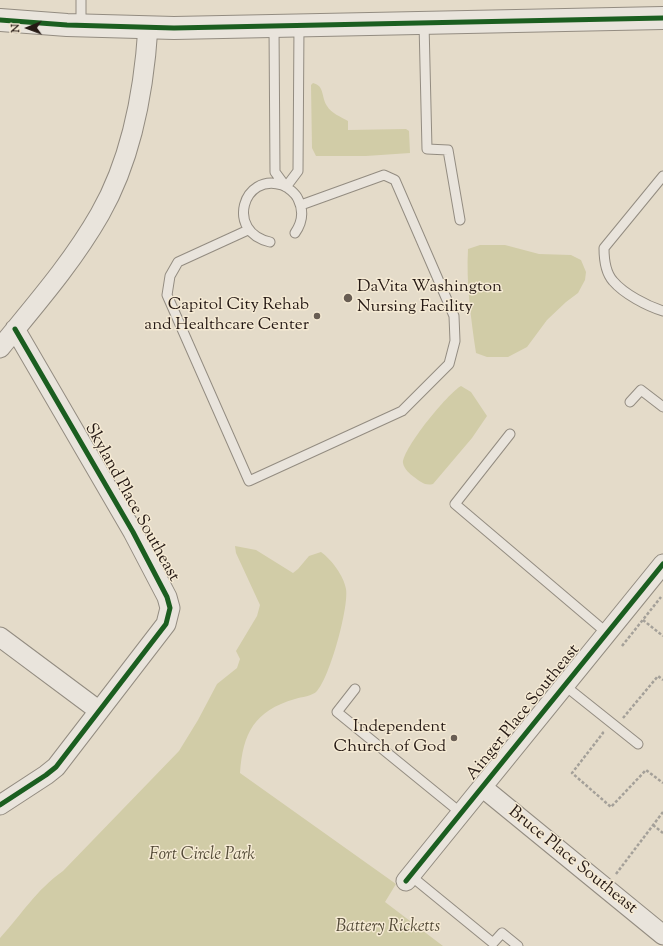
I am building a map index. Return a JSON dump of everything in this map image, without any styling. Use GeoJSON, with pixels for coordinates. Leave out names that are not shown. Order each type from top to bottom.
{"type":"FeatureCollection","features":[{"type":"Feature","properties":{"kind":"street"},"geometry":{"type":"LineString","coordinates":[[0,20],[148,27],[274,26],[663,18]]}},
{"type":"Feature","properties":{"kind":"street"},"geometry":{"type":"LineString","coordinates":[[0,348],[83,241],[101,213],[114,184],[130,138],[138,107],[146,54],[148,27]]}},
{"type":"Feature","properties":{"kind":"street","name":"Skyland Place Southeast"},"geometry":{"type":"LineString","coordinates":[[0,805],[56,767],[98,710],[166,624],[169,614],[169,602],[132,532],[15,329]]}},
{"type":"Feature","properties":{"kind":"street","name":"Ainger Place Southeast"},"geometry":{"type":"LineString","coordinates":[[408,879],[663,564]]}},
{"type":"Feature","properties":{"kind":"street"},"geometry":{"type":"LineString","coordinates":[[0,637],[98,710]]}},
{"type":"Feature","properties":{"kind":"street","name":"Bruce Place Southeast"},"geometry":{"type":"LineString","coordinates":[[482,787],[663,935]]}},
{"type":"Feature","properties":{"kind":"lane"},"geometry":{"type":"LineString","coordinates":[[81,25],[82,0]]}},
{"type":"Feature","properties":{"kind":"lane"},"geometry":{"type":"LineString","coordinates":[[424,22],[427,149],[448,150],[460,220]]}},
{"type":"Feature","properties":{"kind":"lane"},"geometry":{"type":"LineString","coordinates":[[286,187],[298,171],[299,25]]}},
{"type":"Feature","properties":{"kind":"lane"},"geometry":{"type":"LineString","coordinates":[[274,26],[275,172],[286,187],[298,197],[301,205],[302,215],[300,226],[294,233]]}},
{"type":"Feature","properties":{"kind":"lane"},"geometry":{"type":"LineString","coordinates":[[248,230],[178,262],[170,276],[167,295],[249,481],[402,411],[450,364],[455,341],[454,316],[395,180],[384,175],[301,205]]}},
{"type":"Feature","properties":{"kind":"lane"},"geometry":{"type":"LineString","coordinates":[[663,176],[604,248],[605,265],[612,281],[647,306],[663,311]]}},
{"type":"Feature","properties":{"kind":"lane"},"geometry":{"type":"LineString","coordinates":[[270,242],[255,237],[248,230],[244,220],[243,210],[249,194],[257,187],[277,183],[286,187]]}},
{"type":"Feature","properties":{"kind":"lane"},"geometry":{"type":"LineString","coordinates":[[630,402],[641,390],[663,407]]}},
{"type":"Feature","properties":{"kind":"lane"},"geometry":{"type":"LineString","coordinates":[[510,434],[455,504],[607,633]]}},
{"type":"Feature","properties":{"kind":"lane"},"geometry":{"type":"LineString","coordinates":[[564,686],[638,744]]}},
{"type":"Feature","properties":{"kind":"lane"},"geometry":{"type":"LineString","coordinates":[[355,689],[337,712],[461,813]]}},
{"type":"Feature","properties":{"kind":"lane"},"geometry":{"type":"LineString","coordinates":[[408,879],[493,943],[502,933],[518,946]]}},
{"type":"Feature","properties":{"kind":"path"},"geometry":{"type":"LineString","coordinates":[[643,620],[663,636]]}},
{"type":"Feature","properties":{"kind":"path"},"geometry":{"type":"LineString","coordinates":[[621,721],[658,676],[663,680]]}},
{"type":"Feature","properties":{"kind":"path"},"geometry":{"type":"LineString","coordinates":[[598,728],[603,733],[572,773],[611,807],[646,770],[663,783]]}},
{"type":"Feature","properties":{"kind":"path"},"geometry":{"type":"LineString","coordinates":[[610,869],[616,874],[663,812]]}},
{"type":"Feature","properties":{"kind":"path"},"geometry":{"type":"LineString","coordinates":[[653,825],[663,833]]}},
{"type":"Feature","properties":{"kind":"green space"},"geometry":{"type":"Polygon","coordinates":[[[313,83],[317,84],[321,89],[325,103],[331,111],[348,121],[348,130],[406,129],[409,131],[410,153],[366,156],[316,156],[312,148],[311,85],[313,83]]]}},
{"type":"Feature","properties":{"kind":"green space"},"geometry":{"type":"Polygon","coordinates":[[[480,245],[505,245],[539,254],[571,255],[581,260],[586,272],[585,280],[578,293],[547,320],[527,347],[508,357],[487,357],[476,353],[468,288],[468,249],[480,245]]]}},
{"type":"Feature","properties":{"kind":"green space"},"geometry":{"type":"Polygon","coordinates":[[[461,386],[471,392],[487,416],[472,438],[433,484],[425,484],[414,477],[406,469],[403,463],[405,456],[418,434],[437,409],[461,386]]]}},
{"type":"Feature","properties":{"kind":"green space","name":"Fort Circle Park"},"geometry":{"type":"Polygon","coordinates":[[[235,546],[256,550],[293,573],[309,556],[321,552],[336,568],[343,579],[346,589],[345,611],[338,642],[322,683],[313,694],[281,704],[260,717],[248,735],[244,746],[240,773],[396,884],[385,902],[443,946],[0,946],[0,938],[37,894],[63,871],[179,751],[198,720],[217,684],[237,668],[240,659],[236,651],[257,616],[260,605],[236,553],[235,546]]]}},
{"type":"Feature","properties":{"kind":"cycle path"},"geometry":{"type":"LineString","coordinates":[[0,20],[67,25],[174,28],[663,18]]}},
{"type":"Feature","properties":{"kind":"cycle path"},"geometry":{"type":"LineString","coordinates":[[0,805],[56,767],[166,624],[170,608],[167,597],[133,532],[15,329]]}},
{"type":"Feature","properties":{"kind":"cycle path"},"geometry":{"type":"LineString","coordinates":[[406,881],[663,564]]}},
{"type":"Feature","properties":{"kind":"place","name":"DaVita Washington Nursing Facility"},"geometry":{"type":"Point","coordinates":[348,298]}},
{"type":"Feature","properties":{"kind":"place","name":"Capitol City Rehab and Healthcare Center"},"geometry":{"type":"Point","coordinates":[317,316]}},
{"type":"Feature","properties":{"kind":"place","name":"Independent Church of God"},"geometry":{"type":"Point","coordinates":[454,738]}},
{"type":"Feature","properties":{"kind":"park label","name":"Battery Ricketts"},"geometry":{"type":"Point","coordinates":[388,928]}}]}
